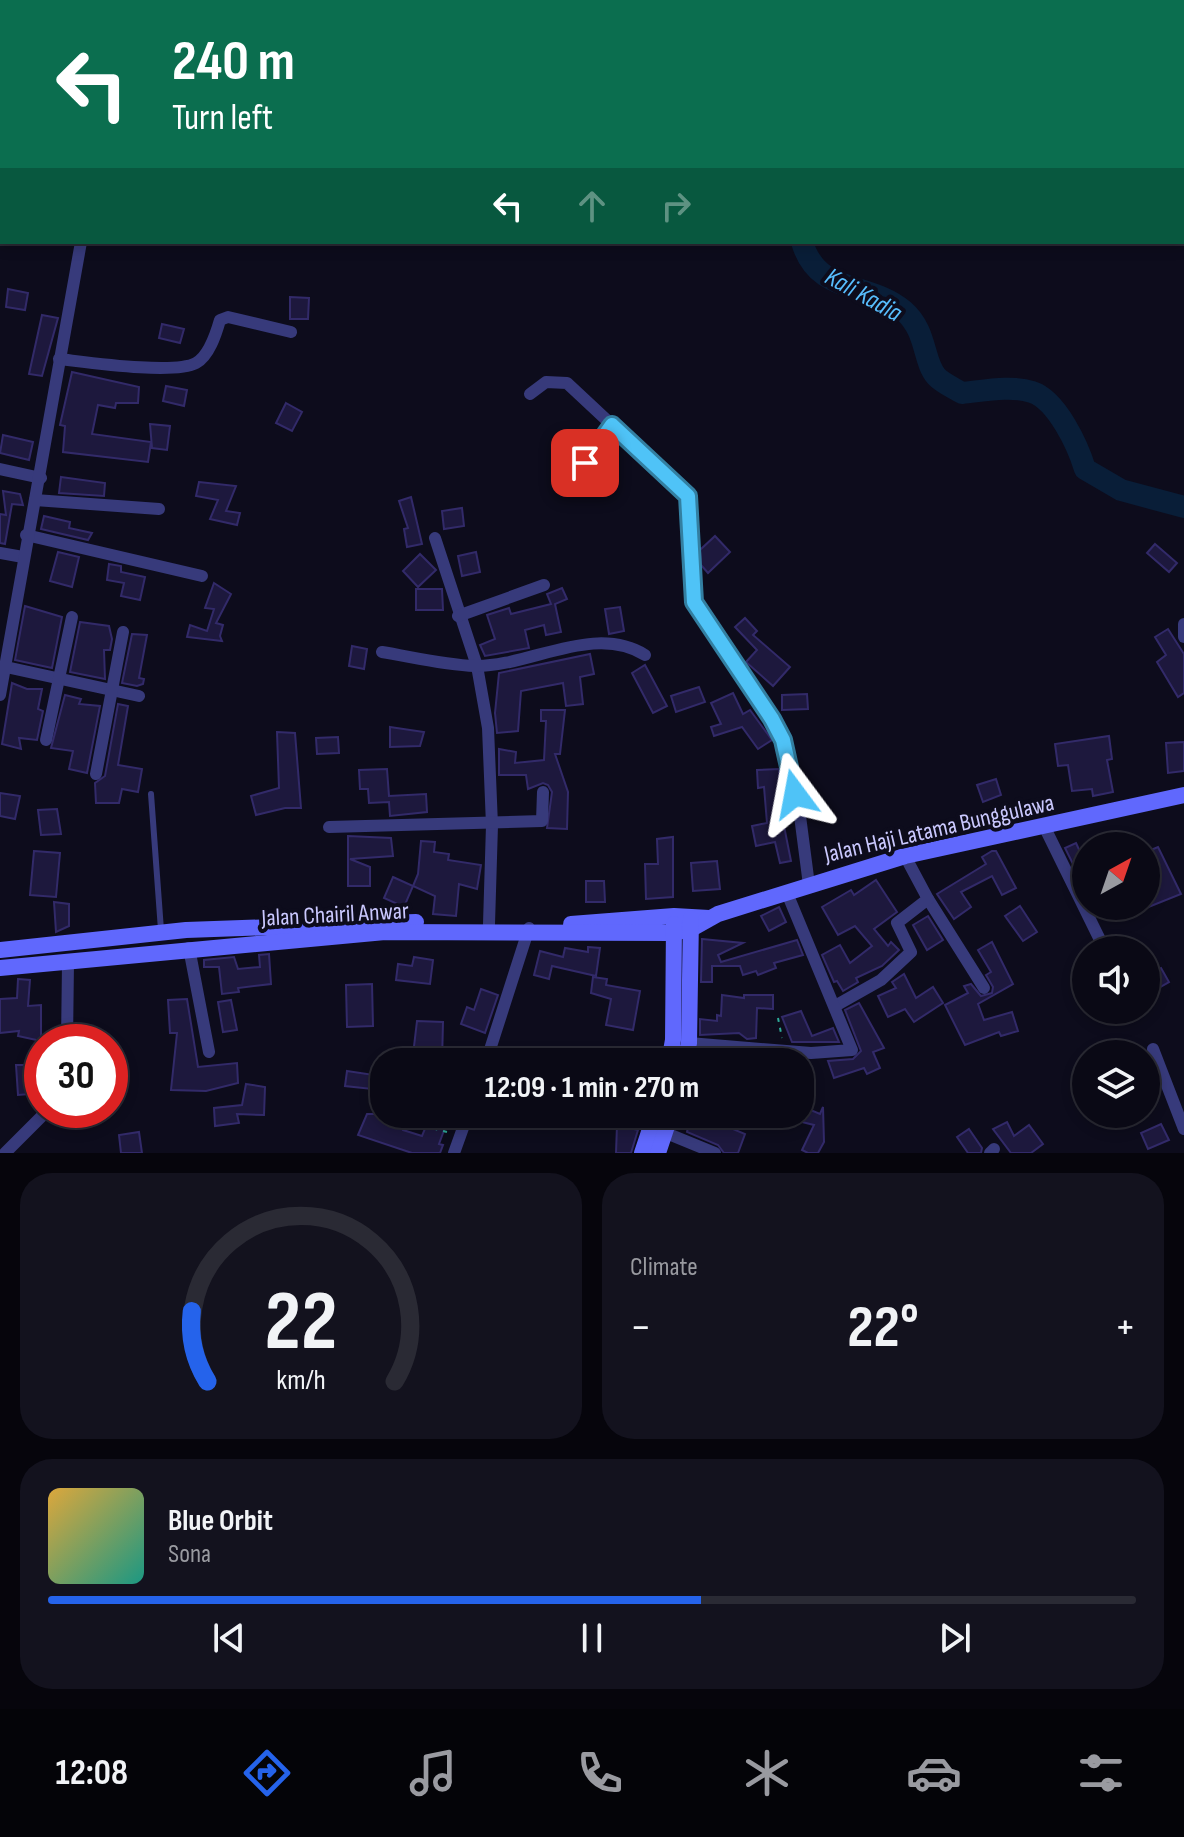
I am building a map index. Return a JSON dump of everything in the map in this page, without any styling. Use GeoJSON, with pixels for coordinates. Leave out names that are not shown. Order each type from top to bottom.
{"type":"FeatureCollection","features":[{"type":"Feature","properties":{"kind":"main road","name":"Jalan Haji Latama Bunggulawa"},"geometry":{"type":"LineString","coordinates":[[683,923],[709,918],[905,856],[1045,828],[1184,795]]}},
{"type":"Feature","properties":{"kind":"main road","name":"Jalan Chairil Anwar"},"geometry":{"type":"LineString","coordinates":[[0,950],[162,934],[390,921],[489,924],[528,929]]}},
{"type":"Feature","properties":{"kind":"main road","name":"Jalan Chairil Anwar"},"geometry":{"type":"LineString","coordinates":[[0,968],[385,932],[683,923]]}},
{"type":"Feature","properties":{"kind":"main road"},"geometry":{"type":"LineString","coordinates":[[683,923],[688,1048]]}},
{"type":"Feature","properties":{"kind":"main road"},"geometry":{"type":"LineString","coordinates":[[672,1048],[683,923]]}},
{"type":"Feature","properties":{"kind":"main road"},"geometry":{"type":"LineString","coordinates":[[642,1153],[650,1128]]}},
{"type":"Feature","properties":{"kind":"main road"},"geometry":{"type":"LineString","coordinates":[[658,1153],[667,1128]]}},
{"type":"Feature","properties":{"kind":"street"},"geometry":{"type":"LineString","coordinates":[[0,70],[0,90]]}},
{"type":"Feature","properties":{"kind":"street"},"geometry":{"type":"LineString","coordinates":[[0,695],[26,535],[41,478],[81,244]]}},
{"type":"Feature","properties":{"kind":"street"},"geometry":{"type":"LineString","coordinates":[[59,359],[155,367],[192,365],[203,357],[220,320],[228,317],[291,332]]}},
{"type":"Feature","properties":{"kind":"street"},"geometry":{"type":"LineString","coordinates":[[530,394],[546,382],[567,383],[688,496],[690,583],[694,602],[783,740],[800,816],[809,885]]}},
{"type":"Feature","properties":{"kind":"street"},"geometry":{"type":"LineString","coordinates":[[585,463],[612,425]]}},
{"type":"Feature","properties":{"kind":"street"},"geometry":{"type":"LineString","coordinates":[[0,469],[41,478]]}},
{"type":"Feature","properties":{"kind":"street"},"geometry":{"type":"LineString","coordinates":[[35,500],[159,509]]}},
{"type":"Feature","properties":{"kind":"street"},"geometry":{"type":"LineString","coordinates":[[26,535],[202,576]]}},
{"type":"Feature","properties":{"kind":"street"},"geometry":{"type":"LineString","coordinates":[[435,538],[458,616],[477,666],[491,754],[489,924]]}},
{"type":"Feature","properties":{"kind":"street"},"geometry":{"type":"LineString","coordinates":[[0,553],[23,557]]}},
{"type":"Feature","properties":{"kind":"street"},"geometry":{"type":"LineString","coordinates":[[458,616],[544,585]]}},
{"type":"Feature","properties":{"kind":"street"},"geometry":{"type":"LineString","coordinates":[[46,740],[72,617]]}},
{"type":"Feature","properties":{"kind":"street"},"geometry":{"type":"LineString","coordinates":[[1184,624],[1184,637]]}},
{"type":"Feature","properties":{"kind":"street"},"geometry":{"type":"LineString","coordinates":[[96,774],[123,632]]}},
{"type":"Feature","properties":{"kind":"street"},"geometry":{"type":"LineString","coordinates":[[382,652],[477,666],[600,645],[623,644],[645,655]]}},
{"type":"Feature","properties":{"kind":"street"},"geometry":{"type":"LineString","coordinates":[[6,667],[139,696]]}},
{"type":"Feature","properties":{"kind":"street"},"geometry":{"type":"LineString","coordinates":[[329,827],[492,825],[542,821],[543,792]]}},
{"type":"Feature","properties":{"kind":"street"},"geometry":{"type":"LineString","coordinates":[[1045,828],[1098,936]]}},
{"type":"Feature","properties":{"kind":"street"},"geometry":{"type":"LineString","coordinates":[[905,856],[984,988]]}},
{"type":"Feature","properties":{"kind":"street"},"geometry":{"type":"LineString","coordinates":[[787,893],[852,1050],[841,1053],[814,1052]]}},
{"type":"Feature","properties":{"kind":"street"},"geometry":{"type":"LineString","coordinates":[[835,1006],[881,980],[908,957],[911,949],[897,923],[928,899]]}},
{"type":"Feature","properties":{"kind":"street"},"geometry":{"type":"LineString","coordinates":[[490,1048],[528,929]]}},
{"type":"Feature","properties":{"kind":"street"},"geometry":{"type":"LineString","coordinates":[[189,948],[209,1052]]}},
{"type":"Feature","properties":{"kind":"street"},"geometry":{"type":"LineString","coordinates":[[67,1024],[68,963]]}},
{"type":"Feature","properties":{"kind":"street"},"geometry":{"type":"LineString","coordinates":[[689,1043],[748,1048]]}},
{"type":"Feature","properties":{"kind":"street"},"geometry":{"type":"LineString","coordinates":[[1160,1067],[1184,1129]]}},
{"type":"Feature","properties":{"kind":"street"},"geometry":{"type":"LineString","coordinates":[[5,1153],[30,1128]]}},
{"type":"Feature","properties":{"kind":"street"},"geometry":{"type":"LineString","coordinates":[[454,1153],[463,1128]]}},
{"type":"Feature","properties":{"kind":"street"},"geometry":{"type":"LineString","coordinates":[[666,1133],[715,1153]]}},
{"type":"Feature","properties":{"kind":"lane"},"geometry":{"type":"LineString","coordinates":[[151,794],[162,934]]}},
{"type":"Feature","properties":{"kind":"path"},"geometry":{"type":"LineString","coordinates":[[778,1018],[783,1048]]}},
{"type":"Feature","properties":{"kind":"path"},"geometry":{"type":"LineString","coordinates":[[430,1128],[460,1136]]}},
{"type":"Feature","properties":{"kind":"building"},"geometry":{"type":"Polygon","coordinates":[[[8,289],[28,293],[25,310],[6,307],[8,289]]]}},
{"type":"Feature","properties":{"kind":"building"},"geometry":{"type":"Polygon","coordinates":[[[290,297],[309,298],[308,319],[290,319],[290,297]]]}},
{"type":"Feature","properties":{"kind":"building"},"geometry":{"type":"Polygon","coordinates":[[[42,315],[58,318],[42,376],[29,374],[42,315]]]}},
{"type":"Feature","properties":{"kind":"building"},"geometry":{"type":"Polygon","coordinates":[[[162,324],[184,329],[180,343],[159,338],[162,324]]]}},
{"type":"Feature","properties":{"kind":"building"},"geometry":{"type":"Polygon","coordinates":[[[72,372],[139,387],[138,403],[116,403],[115,408],[98,405],[92,434],[151,442],[148,462],[63,452],[65,426],[60,425],[72,372]]]}},
{"type":"Feature","properties":{"kind":"building"},"geometry":{"type":"Polygon","coordinates":[[[166,386],[187,390],[184,406],[163,401],[166,386]]]}},
{"type":"Feature","properties":{"kind":"building"},"geometry":{"type":"Polygon","coordinates":[[[286,403],[302,412],[292,431],[276,423],[286,403]]]}},
{"type":"Feature","properties":{"kind":"building"},"geometry":{"type":"Polygon","coordinates":[[[150,424],[170,426],[167,450],[152,448],[150,424]]]}},
{"type":"Feature","properties":{"kind":"building"},"geometry":{"type":"Polygon","coordinates":[[[3,435],[33,442],[29,460],[0,453],[3,435]]]}},
{"type":"Feature","properties":{"kind":"building"},"geometry":{"type":"Polygon","coordinates":[[[61,477],[105,483],[104,496],[59,493],[61,477]]]}},
{"type":"Feature","properties":{"kind":"building"},"geometry":{"type":"Polygon","coordinates":[[[199,482],[236,486],[226,511],[240,513],[237,525],[210,519],[218,500],[196,496],[199,482]]]}},
{"type":"Feature","properties":{"kind":"building"},"geometry":{"type":"Polygon","coordinates":[[[3,491],[20,494],[23,505],[12,504],[5,544],[0,543],[0,514],[6,515],[3,491]]]}},
{"type":"Feature","properties":{"kind":"building"},"geometry":{"type":"Polygon","coordinates":[[[411,497],[422,544],[407,547],[404,529],[408,528],[399,501],[411,497]]]}},
{"type":"Feature","properties":{"kind":"building"},"geometry":{"type":"Polygon","coordinates":[[[462,508],[464,526],[444,529],[442,511],[462,508]]]}},
{"type":"Feature","properties":{"kind":"building"},"geometry":{"type":"Polygon","coordinates":[[[44,516],[70,522],[69,528],[92,533],[88,540],[41,529],[44,516]]]}},
{"type":"Feature","properties":{"kind":"building"},"geometry":{"type":"Polygon","coordinates":[[[715,536],[730,552],[708,573],[701,565],[700,550],[715,536]]]}},
{"type":"Feature","properties":{"kind":"building"},"geometry":{"type":"Polygon","coordinates":[[[1155,544],[1177,563],[1169,572],[1147,553],[1155,544]]]}},
{"type":"Feature","properties":{"kind":"building"},"geometry":{"type":"Polygon","coordinates":[[[58,552],[79,557],[72,587],[50,581],[58,552]]]}},
{"type":"Feature","properties":{"kind":"building"},"geometry":{"type":"Polygon","coordinates":[[[476,552],[480,572],[462,576],[458,556],[476,552]]]}},
{"type":"Feature","properties":{"kind":"building"},"geometry":{"type":"Polygon","coordinates":[[[420,554],[436,570],[418,587],[403,571],[420,554]]]}},
{"type":"Feature","properties":{"kind":"building"},"geometry":{"type":"Polygon","coordinates":[[[109,564],[121,566],[121,572],[145,577],[140,600],[121,596],[124,583],[107,580],[109,564]]]}},
{"type":"Feature","properties":{"kind":"building"},"geometry":{"type":"Polygon","coordinates":[[[214,583],[231,594],[216,623],[223,625],[222,641],[187,637],[190,625],[207,631],[214,609],[205,608],[214,583]]]}},
{"type":"Feature","properties":{"kind":"building"},"geometry":{"type":"Polygon","coordinates":[[[562,588],[567,599],[555,604],[561,632],[546,635],[544,625],[525,630],[529,648],[485,656],[480,645],[495,639],[487,615],[509,608],[511,614],[551,604],[547,594],[562,588]]]}},
{"type":"Feature","properties":{"kind":"building"},"geometry":{"type":"Polygon","coordinates":[[[416,589],[442,589],[443,610],[416,610],[416,589]]]}},
{"type":"Feature","properties":{"kind":"building"},"geometry":{"type":"Polygon","coordinates":[[[25,606],[62,617],[52,668],[15,660],[25,606]]]}},
{"type":"Feature","properties":{"kind":"building"},"geometry":{"type":"Polygon","coordinates":[[[620,607],[624,631],[609,634],[605,609],[620,607]]]}},
{"type":"Feature","properties":{"kind":"building"},"geometry":{"type":"Polygon","coordinates":[[[745,618],[757,631],[753,635],[790,667],[773,686],[746,662],[757,650],[735,627],[745,618]]]}},
{"type":"Feature","properties":{"kind":"building"},"geometry":{"type":"Polygon","coordinates":[[[80,622],[109,626],[112,639],[110,650],[104,650],[105,679],[70,672],[80,622]]]}},
{"type":"Feature","properties":{"kind":"building"},"geometry":{"type":"Polygon","coordinates":[[[1168,629],[1184,654],[1184,693],[1178,697],[1157,662],[1166,655],[1155,637],[1168,629]]]}},
{"type":"Feature","properties":{"kind":"building"},"geometry":{"type":"Polygon","coordinates":[[[132,634],[147,635],[139,678],[144,679],[143,684],[137,686],[122,683],[132,634]]]}},
{"type":"Feature","properties":{"kind":"building"},"geometry":{"type":"Polygon","coordinates":[[[352,646],[367,649],[364,669],[349,666],[352,646]]]}},
{"type":"Feature","properties":{"kind":"building"},"geometry":{"type":"Polygon","coordinates":[[[590,654],[594,674],[580,677],[583,704],[566,706],[563,683],[521,691],[518,731],[497,733],[495,713],[499,673],[590,654]]]}},
{"type":"Feature","properties":{"kind":"building"},"geometry":{"type":"Polygon","coordinates":[[[645,665],[667,706],[653,713],[632,673],[645,665]]]}},
{"type":"Feature","properties":{"kind":"building"},"geometry":{"type":"Polygon","coordinates":[[[12,683],[27,689],[42,689],[38,709],[43,711],[37,740],[19,738],[21,749],[2,744],[12,683]]]}},
{"type":"Feature","properties":{"kind":"building"},"geometry":{"type":"Polygon","coordinates":[[[699,687],[705,702],[676,712],[671,696],[699,687]]]}},
{"type":"Feature","properties":{"kind":"building"},"geometry":{"type":"Polygon","coordinates":[[[733,693],[743,714],[750,710],[772,740],[758,749],[742,727],[714,736],[711,727],[721,724],[711,703],[733,693]]]}},
{"type":"Feature","properties":{"kind":"building"},"geometry":{"type":"Polygon","coordinates":[[[807,694],[808,709],[782,710],[782,695],[807,694]]]}},
{"type":"Feature","properties":{"kind":"building"},"geometry":{"type":"Polygon","coordinates":[[[65,695],[81,699],[79,704],[100,706],[87,773],[69,769],[73,751],[51,748],[65,695]]]}},
{"type":"Feature","properties":{"kind":"building"},"geometry":{"type":"Polygon","coordinates":[[[118,704],[128,706],[118,765],[142,769],[138,792],[122,789],[119,803],[96,803],[95,783],[105,776],[118,704]]]}},
{"type":"Feature","properties":{"kind":"building"},"geometry":{"type":"Polygon","coordinates":[[[541,710],[565,710],[560,754],[555,754],[568,792],[567,829],[547,828],[552,792],[548,785],[543,783],[528,789],[526,775],[499,775],[499,749],[516,752],[515,763],[544,760],[546,721],[541,721],[541,710]]]}},
{"type":"Feature","properties":{"kind":"building"},"geometry":{"type":"Polygon","coordinates":[[[390,727],[424,732],[420,746],[390,747],[390,727]]]}},
{"type":"Feature","properties":{"kind":"building"},"geometry":{"type":"Polygon","coordinates":[[[277,732],[295,733],[301,808],[285,808],[256,815],[251,796],[279,788],[277,732]]]}},
{"type":"Feature","properties":{"kind":"building"},"geometry":{"type":"Polygon","coordinates":[[[1109,736],[1112,759],[1107,760],[1113,792],[1093,796],[1092,789],[1072,791],[1068,765],[1058,766],[1055,744],[1109,736]]]}},
{"type":"Feature","properties":{"kind":"building"},"geometry":{"type":"Polygon","coordinates":[[[338,737],[339,753],[317,754],[316,738],[338,737]]]}},
{"type":"Feature","properties":{"kind":"building"},"geometry":{"type":"Polygon","coordinates":[[[1184,742],[1184,771],[1168,773],[1166,743],[1184,742]]]}},
{"type":"Feature","properties":{"kind":"building"},"geometry":{"type":"Polygon","coordinates":[[[387,769],[389,796],[426,794],[427,812],[390,816],[389,802],[369,803],[368,789],[360,789],[359,770],[387,769]]]}},
{"type":"Feature","properties":{"kind":"building"},"geometry":{"type":"Polygon","coordinates":[[[779,769],[780,806],[791,861],[780,863],[775,842],[756,846],[752,826],[767,823],[764,787],[758,788],[757,770],[779,769]]]}},
{"type":"Feature","properties":{"kind":"building"},"geometry":{"type":"Polygon","coordinates":[[[996,779],[1001,795],[983,802],[977,785],[996,779]]]}},
{"type":"Feature","properties":{"kind":"building"},"geometry":{"type":"Polygon","coordinates":[[[0,793],[20,796],[15,819],[0,816],[0,793]]]}},
{"type":"Feature","properties":{"kind":"building"},"geometry":{"type":"Polygon","coordinates":[[[57,809],[61,834],[41,835],[38,810],[57,809]]]}},
{"type":"Feature","properties":{"kind":"building"},"geometry":{"type":"Polygon","coordinates":[[[348,836],[391,838],[393,856],[350,859],[370,867],[370,886],[348,886],[348,836]]]}},
{"type":"Feature","properties":{"kind":"building"},"geometry":{"type":"Polygon","coordinates":[[[673,837],[673,897],[646,899],[645,864],[658,864],[657,839],[673,837]]]}},
{"type":"Feature","properties":{"kind":"building"},"geometry":{"type":"Polygon","coordinates":[[[421,841],[435,842],[434,852],[449,854],[448,860],[481,865],[477,889],[459,884],[456,916],[433,914],[435,896],[413,886],[418,874],[421,841]]]}},
{"type":"Feature","properties":{"kind":"building"},"geometry":{"type":"Polygon","coordinates":[[[1072,845],[1072,862],[1065,848],[1072,845]]]}},
{"type":"Feature","properties":{"kind":"building"},"geometry":{"type":"Polygon","coordinates":[[[34,851],[60,853],[56,897],[30,895],[34,851]]]}},
{"type":"Feature","properties":{"kind":"building"},"geometry":{"type":"Polygon","coordinates":[[[996,851],[1016,888],[1002,895],[992,876],[961,892],[971,907],[954,919],[937,894],[986,864],[982,857],[996,851]]]}},
{"type":"Feature","properties":{"kind":"building"},"geometry":{"type":"Polygon","coordinates":[[[1160,851],[1181,894],[1160,902],[1160,851]]]}},
{"type":"Feature","properties":{"kind":"building"},"geometry":{"type":"Polygon","coordinates":[[[717,861],[720,889],[693,891],[691,863],[717,861]]]}},
{"type":"Feature","properties":{"kind":"building"},"geometry":{"type":"Polygon","coordinates":[[[393,877],[413,886],[404,907],[384,898],[393,877]]]}},
{"type":"Feature","properties":{"kind":"building"},"geometry":{"type":"Polygon","coordinates":[[[876,880],[897,912],[874,929],[888,946],[891,942],[899,950],[882,966],[856,978],[858,982],[843,991],[837,981],[834,982],[822,955],[840,945],[850,963],[872,946],[855,926],[838,935],[822,907],[851,890],[854,895],[876,880]]]}},
{"type":"Feature","properties":{"kind":"building"},"geometry":{"type":"Polygon","coordinates":[[[586,881],[604,881],[605,902],[586,902],[586,881]]]}},
{"type":"Feature","properties":{"kind":"building"},"geometry":{"type":"Polygon","coordinates":[[[54,902],[69,904],[69,926],[56,932],[54,902]]]}},
{"type":"Feature","properties":{"kind":"building"},"geometry":{"type":"Polygon","coordinates":[[[1020,906],[1037,932],[1023,941],[1005,916],[1020,906]]]}},
{"type":"Feature","properties":{"kind":"building"},"geometry":{"type":"Polygon","coordinates":[[[779,907],[786,922],[769,931],[761,916],[779,907]]]}},
{"type":"Feature","properties":{"kind":"building"},"geometry":{"type":"Polygon","coordinates":[[[928,916],[943,940],[927,950],[913,925],[928,916]]]}},
{"type":"Feature","properties":{"kind":"building"},"geometry":{"type":"Polygon","coordinates":[[[702,939],[743,943],[718,955],[721,962],[797,940],[803,955],[774,963],[776,968],[758,975],[756,971],[743,975],[740,966],[712,966],[712,982],[701,982],[702,939]]]}},
{"type":"Feature","properties":{"kind":"building"},"geometry":{"type":"Polygon","coordinates":[[[992,942],[1013,984],[978,1004],[984,1020],[1012,1012],[1018,1031],[1001,1036],[999,1032],[965,1045],[945,1005],[968,993],[964,986],[971,984],[981,996],[992,993],[993,987],[986,975],[991,972],[978,950],[992,942]]]}},
{"type":"Feature","properties":{"kind":"building"},"geometry":{"type":"Polygon","coordinates":[[[588,947],[600,948],[596,976],[552,966],[549,979],[534,975],[540,951],[563,957],[565,948],[588,952],[588,947]]]}},
{"type":"Feature","properties":{"kind":"building"},"geometry":{"type":"Polygon","coordinates":[[[269,954],[271,984],[238,988],[239,992],[222,994],[219,967],[204,967],[204,960],[234,957],[238,969],[260,967],[259,955],[269,954]]]}},
{"type":"Feature","properties":{"kind":"building"},"geometry":{"type":"Polygon","coordinates":[[[414,957],[433,960],[430,984],[396,980],[398,964],[412,966],[414,957]]]}},
{"type":"Feature","properties":{"kind":"building"},"geometry":{"type":"Polygon","coordinates":[[[1160,969],[1169,982],[1160,987],[1160,969]]]}},
{"type":"Feature","properties":{"kind":"building"},"geometry":{"type":"Polygon","coordinates":[[[904,974],[916,998],[933,987],[943,1003],[914,1022],[905,1009],[888,1017],[878,996],[896,988],[892,982],[904,974]]]}},
{"type":"Feature","properties":{"kind":"building"},"geometry":{"type":"Polygon","coordinates":[[[593,977],[607,979],[606,985],[640,991],[633,1030],[606,1025],[611,999],[591,993],[593,977]]]}},
{"type":"Feature","properties":{"kind":"building"},"geometry":{"type":"Polygon","coordinates":[[[18,979],[30,980],[28,1006],[41,1005],[41,1024],[24,1024],[24,1037],[18,1036],[19,1031],[0,1033],[0,999],[17,998],[18,979]]]}},
{"type":"Feature","properties":{"kind":"building"},"geometry":{"type":"Polygon","coordinates":[[[372,984],[373,1026],[347,1027],[346,985],[372,984]]]}},
{"type":"Feature","properties":{"kind":"building"},"geometry":{"type":"Polygon","coordinates":[[[481,989],[498,995],[485,1033],[461,1024],[467,1007],[474,1010],[481,989]]]}},
{"type":"Feature","properties":{"kind":"building"},"geometry":{"type":"Polygon","coordinates":[[[722,995],[744,998],[744,995],[773,995],[773,1009],[757,1008],[756,1038],[747,1039],[739,1033],[700,1035],[700,1019],[717,1021],[717,1015],[721,1016],[722,995]]]}},
{"type":"Feature","properties":{"kind":"building"},"geometry":{"type":"Polygon","coordinates":[[[187,999],[198,1067],[237,1063],[238,1083],[206,1091],[171,1090],[177,1033],[170,1033],[168,1000],[187,999]]]}},
{"type":"Feature","properties":{"kind":"building"},"geometry":{"type":"Polygon","coordinates":[[[231,1000],[237,1030],[223,1032],[218,1002],[231,1000]]]}},
{"type":"Feature","properties":{"kind":"building"},"geometry":{"type":"Polygon","coordinates":[[[859,1003],[884,1048],[873,1052],[880,1068],[867,1074],[864,1068],[834,1078],[828,1061],[853,1059],[861,1051],[845,1010],[859,1003]]]}},
{"type":"Feature","properties":{"kind":"building"},"geometry":{"type":"Polygon","coordinates":[[[801,1011],[812,1036],[833,1028],[839,1042],[792,1042],[782,1017],[801,1011]]]}},
{"type":"Feature","properties":{"kind":"building"},"geometry":{"type":"Polygon","coordinates":[[[417,1021],[443,1022],[442,1048],[414,1048],[417,1021]]]}},
{"type":"Feature","properties":{"kind":"building"},"geometry":{"type":"Polygon","coordinates":[[[16,1065],[24,1065],[24,1094],[18,1095],[16,1065]]]}},
{"type":"Feature","properties":{"kind":"building"},"geometry":{"type":"Polygon","coordinates":[[[347,1071],[370,1074],[370,1089],[345,1086],[347,1071]]]}},
{"type":"Feature","properties":{"kind":"building"},"geometry":{"type":"Polygon","coordinates":[[[246,1084],[265,1087],[264,1115],[237,1114],[239,1123],[215,1126],[214,1108],[242,1105],[246,1084]]]}},
{"type":"Feature","properties":{"kind":"building"},"geometry":{"type":"Polygon","coordinates":[[[823,1107],[824,1142],[818,1153],[808,1153],[802,1150],[814,1128],[814,1111],[820,1114],[823,1107]]]}},
{"type":"Feature","properties":{"kind":"building"},"geometry":{"type":"Polygon","coordinates":[[[367,1114],[370,1114],[370,1128],[403,1128],[422,1136],[425,1128],[445,1128],[439,1144],[443,1145],[440,1153],[412,1153],[358,1135],[367,1114]]]}},
{"type":"Feature","properties":{"kind":"building"},"geometry":{"type":"Polygon","coordinates":[[[1007,1122],[1014,1136],[1029,1125],[1043,1144],[1031,1153],[1011,1153],[993,1129],[1007,1122]]]}},
{"type":"Feature","properties":{"kind":"building"},"geometry":{"type":"Polygon","coordinates":[[[1160,1124],[1169,1140],[1148,1149],[1141,1133],[1160,1128],[1160,1124]]]}},
{"type":"Feature","properties":{"kind":"building"},"geometry":{"type":"Polygon","coordinates":[[[617,1128],[638,1130],[631,1153],[616,1153],[617,1128]]]}},
{"type":"Feature","properties":{"kind":"building"},"geometry":{"type":"Polygon","coordinates":[[[688,1128],[730,1128],[745,1134],[738,1153],[724,1153],[718,1145],[687,1132],[688,1128]]]}},
{"type":"Feature","properties":{"kind":"building"},"geometry":{"type":"Polygon","coordinates":[[[969,1129],[982,1148],[981,1153],[968,1153],[957,1137],[969,1129]]]}},
{"type":"Feature","properties":{"kind":"building"},"geometry":{"type":"Polygon","coordinates":[[[139,1132],[142,1153],[121,1153],[119,1135],[139,1132]]]}},
{"type":"Feature","properties":{"kind":"waterway","name":"Kali Kadia"},"geometry":{"type":"LineString","coordinates":[[803,244],[809,259],[819,271],[845,285],[890,301],[904,311],[917,327],[932,370],[941,381],[962,393],[997,389],[1032,392],[1050,404],[1058,414],[1085,469],[1121,490],[1184,507]]}},
{"type":"Feature","properties":{"kind":"route"},"geometry":{"type":"LineString","coordinates":[[585,463],[612,425],[682,487],[688,496],[690,591],[704,622],[772,719],[783,740],[795,794]]}}]}
